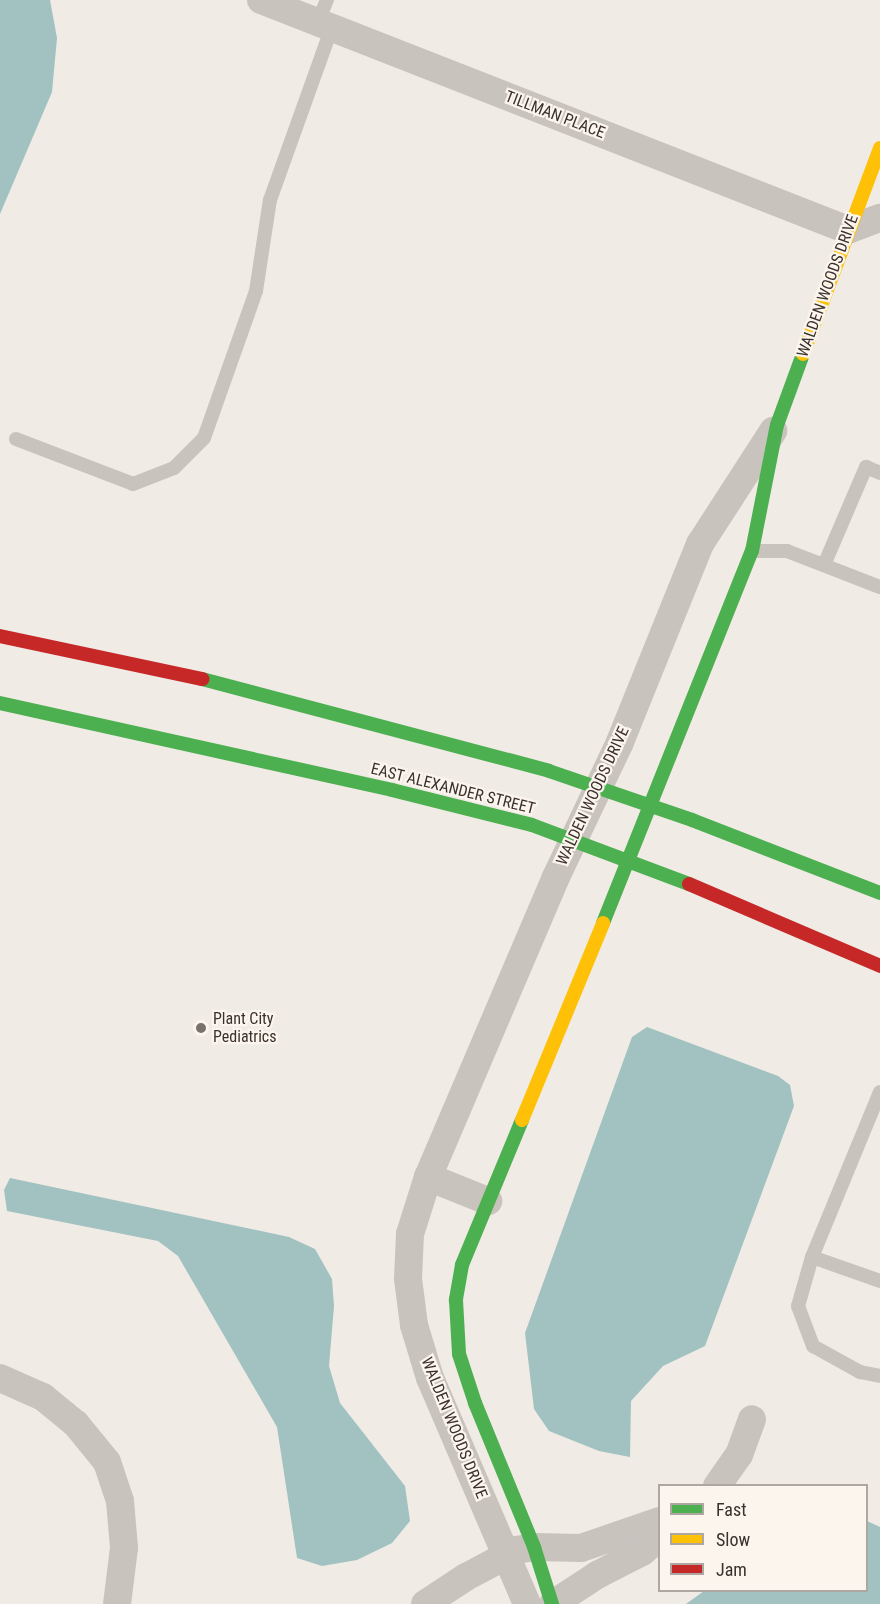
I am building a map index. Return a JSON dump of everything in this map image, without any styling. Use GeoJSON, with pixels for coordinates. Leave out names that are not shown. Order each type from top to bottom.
{"type":"FeatureCollection","features":[{"type":"Feature","properties":{"kind":"main road","name":"WALDEN WOODS DRIVE"},"geometry":{"type":"LineString","coordinates":[[553,1604],[534,1547],[475,1403],[459,1354],[456,1300],[462,1265],[651,806],[752,550],[777,425],[880,148]]}},
{"type":"Feature","properties":{"kind":"main road"},"geometry":{"type":"LineString","coordinates":[[0,636],[177,672],[549,771],[651,806],[880,893]]}},
{"type":"Feature","properties":{"kind":"main road","name":"EAST ALEXANDER STREET"},"geometry":{"type":"LineString","coordinates":[[0,703],[532,825],[629,860],[880,966]]}},
{"type":"Feature","properties":{"kind":"street","name":"TILLMAN PLACE"},"geometry":{"type":"LineString","coordinates":[[261,0],[326,16],[848,230]]}},
{"type":"Feature","properties":{"kind":"street"},"geometry":{"type":"LineString","coordinates":[[848,230],[880,218]]}},
{"type":"Feature","properties":{"kind":"street","name":"WALDEN WOODS DRIVE"},"geometry":{"type":"LineString","coordinates":[[527,1604],[430,1378],[414,1325],[408,1279],[411,1234],[428,1177],[573,841],[620,742],[700,544],[777,425]]}},
{"type":"Feature","properties":{"kind":"street"},"geometry":{"type":"LineString","coordinates":[[428,1177],[488,1201]]}},
{"type":"Feature","properties":{"kind":"street"},"geometry":{"type":"LineString","coordinates":[[0,1378],[43,1397],[76,1424],[107,1462],[120,1501],[123,1536],[119,1603]]}},
{"type":"Feature","properties":{"kind":"street"},"geometry":{"type":"LineString","coordinates":[[718,1484],[739,1455],[752,1419]]}},
{"type":"Feature","properties":{"kind":"street"},"geometry":{"type":"LineString","coordinates":[[425,1604],[466,1577],[517,1550],[534,1547],[581,1548],[658,1522]]}},
{"type":"Feature","properties":{"kind":"street"},"geometry":{"type":"LineString","coordinates":[[553,1604],[597,1575],[642,1552],[658,1539]]}},
{"type":"Feature","properties":{"kind":"lane"},"geometry":{"type":"LineString","coordinates":[[16,439],[133,484],[174,468],[204,438],[256,291],[270,200],[326,16]]}},
{"type":"Feature","properties":{"kind":"lane"},"geometry":{"type":"LineString","coordinates":[[824,565],[866,467],[880,473]]}},
{"type":"Feature","properties":{"kind":"lane"},"geometry":{"type":"LineString","coordinates":[[752,550],[787,551],[880,587]]}},
{"type":"Feature","properties":{"kind":"lane"},"geometry":{"type":"LineString","coordinates":[[880,1092],[812,1257],[798,1306],[813,1346],[860,1372],[880,1376]]}},
{"type":"Feature","properties":{"kind":"lane"},"geometry":{"type":"LineString","coordinates":[[812,1257],[880,1281]]}},
{"type":"Feature","properties":{"kind":"water"},"geometry":{"type":"Polygon","coordinates":[[[0,0],[50,0],[57,38],[52,92],[0,214],[0,0]]]}},
{"type":"Feature","properties":{"kind":"water"},"geometry":{"type":"Polygon","coordinates":[[[647,1027],[778,1076],[790,1085],[794,1106],[705,1346],[663,1366],[631,1401],[630,1457],[599,1451],[549,1431],[534,1409],[525,1333],[632,1037],[647,1027]]]}},
{"type":"Feature","properties":{"kind":"water"},"geometry":{"type":"Polygon","coordinates":[[[10,1178],[289,1237],[315,1249],[332,1279],[334,1306],[329,1366],[340,1403],[405,1486],[410,1521],[392,1543],[357,1560],[322,1566],[297,1558],[277,1427],[178,1256],[158,1241],[7,1211],[4,1190],[10,1178]]]}},
{"type":"Feature","properties":{"kind":"water"},"geometry":{"type":"Polygon","coordinates":[[[868,1521],[880,1527],[880,1604],[686,1604],[703,1592],[868,1592],[868,1521]]]}},
{"type":"Feature","properties":{"kind":"traffic: fast"},"geometry":{"type":"LineString","coordinates":[[603,923],[752,551],[777,425],[803,354]]}},
{"type":"Feature","properties":{"kind":"traffic: fast"},"geometry":{"type":"LineString","coordinates":[[202,679],[549,771],[692,820],[880,893]]}},
{"type":"Feature","properties":{"kind":"traffic: fast"},"geometry":{"type":"LineString","coordinates":[[0,703],[392,790],[532,825],[689,884]]}},
{"type":"Feature","properties":{"kind":"traffic: fast"},"geometry":{"type":"LineString","coordinates":[[522,1120],[462,1265],[456,1300],[459,1354],[475,1403],[534,1547],[552,1604]]}},
{"type":"Feature","properties":{"kind":"traffic: slow"},"geometry":{"type":"LineString","coordinates":[[803,354],[880,148]]}},
{"type":"Feature","properties":{"kind":"traffic: slow"},"geometry":{"type":"LineString","coordinates":[[522,1120],[603,923]]}},
{"type":"Feature","properties":{"kind":"traffic: jam"},"geometry":{"type":"LineString","coordinates":[[0,636],[202,679]]}},
{"type":"Feature","properties":{"kind":"traffic: jam"},"geometry":{"type":"LineString","coordinates":[[689,884],[880,966]]}},
{"type":"Feature","properties":{"kind":"place","name":"Plant City Pediatrics"},"geometry":{"type":"Point","coordinates":[201,1028]}}]}
